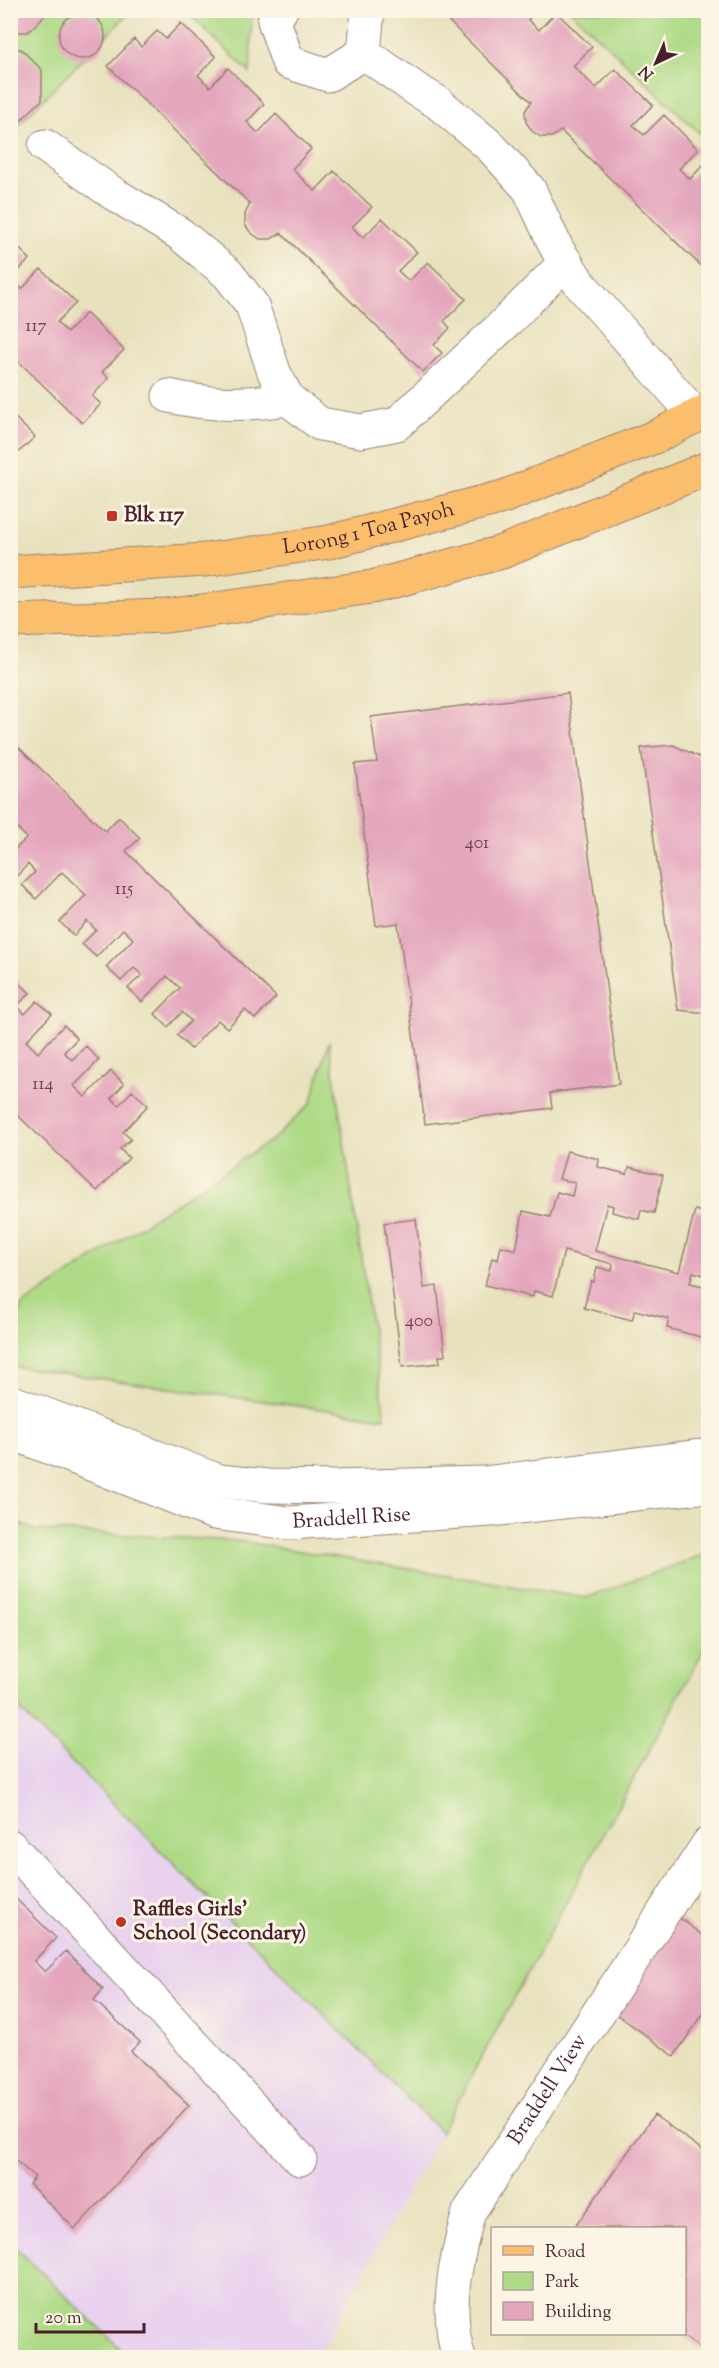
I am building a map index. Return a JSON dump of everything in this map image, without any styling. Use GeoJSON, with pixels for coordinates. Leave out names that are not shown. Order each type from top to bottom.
{"type":"FeatureCollection","features":[{"type":"Feature","properties":{"kind":"main road","name":"Lorong 1 Toa Payoh"},"geometry":{"type":"LineString","coordinates":[[10,572],[205,560],[329,542],[503,496],[648,440],[702,413]]}},
{"type":"Feature","properties":{"kind":"main road"},"geometry":{"type":"LineString","coordinates":[[10,621],[166,616],[372,587],[502,552],[708,468]]}},
{"type":"Feature","properties":{"kind":"street"},"geometry":{"type":"LineString","coordinates":[[281,10],[274,21],[288,62],[328,75],[364,53]]}},
{"type":"Feature","properties":{"kind":"street"},"geometry":{"type":"LineString","coordinates":[[364,53],[368,10]]}},
{"type":"Feature","properties":{"kind":"street"},"geometry":{"type":"LineString","coordinates":[[364,53],[437,102],[490,146],[529,189],[557,249],[580,284],[702,413]]}},
{"type":"Feature","properties":{"kind":"street"},"geometry":{"type":"LineString","coordinates":[[45,146],[114,194],[180,234],[228,274],[252,305],[274,372],[288,399],[320,424],[361,431],[397,424],[502,326],[566,262]]}},
{"type":"Feature","properties":{"kind":"street"},"geometry":{"type":"LineString","coordinates":[[169,396],[198,403],[242,405],[288,399]]}},
{"type":"Feature","properties":{"kind":"street","name":"Braddell Rise"},"geometry":{"type":"LineString","coordinates":[[10,1401],[219,1481],[268,1486],[484,1483],[708,1455]]}},
{"type":"Feature","properties":{"kind":"street","name":"Braddell Rise"},"geometry":{"type":"LineString","coordinates":[[10,1432],[214,1513],[289,1523],[491,1510],[708,1486]]}},
{"type":"Feature","properties":{"kind":"street","name":"Braddell View"},"geometry":{"type":"LineString","coordinates":[[459,2358],[455,2344],[453,2281],[469,2212],[708,1844]]}},
{"type":"Feature","properties":{"kind":"street"},"geometry":{"type":"LineString","coordinates":[[10,1846],[300,2159]]}},
{"type":"Feature","properties":{"kind":"shaded area","name":"Raffles Girls' School (Secondary)"},"geometry":{"type":"Polygon","coordinates":[[[10,1701],[441,2132],[317,2357],[11,2357],[10,1701]]]}},
{"type":"Feature","properties":{"kind":"green space"},"geometry":{"type":"Polygon","coordinates":[[[11,11],[131,11],[11,132],[11,11]]]}},
{"type":"Feature","properties":{"kind":"green space"},"geometry":{"type":"Polygon","coordinates":[[[186,11],[252,11],[250,73],[186,11]]]}},
{"type":"Feature","properties":{"kind":"green space"},"geometry":{"type":"Polygon","coordinates":[[[571,11],[708,11],[708,141],[571,11]]]}},
{"type":"Feature","properties":{"kind":"green space"},"geometry":{"type":"Polygon","coordinates":[[[329,1041],[385,1418],[11,1366],[11,1331],[23,1305],[277,1136],[311,1103],[329,1041]]]}},
{"type":"Feature","properties":{"kind":"green space"},"geometry":{"type":"Polygon","coordinates":[[[11,1520],[35,1530],[239,1541],[586,1598],[708,1553],[708,1642],[441,2132],[11,1701],[11,1520]]]}},
{"type":"Feature","properties":{"kind":"green space"},"geometry":{"type":"Polygon","coordinates":[[[11,2243],[129,2357],[11,2357],[11,2243]]]}},
{"type":"Feature","properties":{"kind":"building"},"geometry":{"type":"Polygon","coordinates":[[[10,10],[50,10],[28,32],[10,32],[10,10]]]}},
{"type":"Feature","properties":{"kind":"building"},"geometry":{"type":"Polygon","coordinates":[[[437,10],[537,10],[528,20],[539,30],[556,12],[592,47],[573,66],[596,88],[615,69],[653,105],[633,125],[644,135],[664,115],[698,149],[679,169],[690,179],[708,160],[708,264],[704,269],[561,131],[552,137],[541,137],[532,131],[526,122],[525,111],[531,102],[437,10]]]}},
{"type":"Feature","properties":{"kind":"building"},"geometry":{"type":"Polygon","coordinates":[[[82,13],[98,20],[105,36],[98,52],[82,59],[66,52],[59,36],[66,20],[82,13]]]}},
{"type":"Feature","properties":{"kind":"building"},"geometry":{"type":"Polygon","coordinates":[[[181,23],[216,57],[198,75],[210,87],[228,68],[264,104],[247,122],[258,133],[276,114],[311,149],[292,169],[315,191],[334,171],[372,207],[352,227],[363,238],[382,218],[417,252],[398,271],[409,281],[428,262],[466,299],[444,321],[450,328],[434,345],[442,353],[423,372],[281,233],[271,239],[260,239],[251,233],[245,225],[245,214],[250,204],[108,66],[134,39],[141,47],[157,31],[166,39],[181,23]]]}},
{"type":"Feature","properties":{"kind":"building"},"geometry":{"type":"Polygon","coordinates":[[[10,49],[21,49],[42,70],[42,100],[20,121],[10,120],[10,49]]]}},
{"type":"Feature","properties":{"kind":"building"},"geometry":{"type":"Polygon","coordinates":[[[10,240],[30,259],[11,278],[22,289],[41,269],[76,303],[57,322],[67,333],[86,313],[124,350],[102,372],[109,378],[92,396],[101,404],[82,423],[10,353],[10,240]]]}},
{"type":"Feature","properties":{"kind":"building"},"geometry":{"type":"Polygon","coordinates":[[[10,413],[35,437],[10,460],[10,413]]]}},
{"type":"Feature","properties":{"kind":"building"},"geometry":{"type":"Polygon","coordinates":[[[568,693],[619,1084],[550,1093],[552,1108],[425,1124],[398,923],[376,926],[355,764],[377,762],[371,717],[568,693]]]}},
{"type":"Feature","properties":{"kind":"building"},"geometry":{"type":"Polygon","coordinates":[[[10,739],[105,831],[119,817],[140,838],[126,851],[276,997],[255,1019],[245,1010],[227,1028],[218,1020],[191,1049],[177,1035],[191,1021],[182,1012],[168,1027],[155,1014],[180,988],[167,976],[142,1002],[128,988],[142,975],[134,968],[121,981],[106,967],[133,939],[123,929],[96,957],[82,944],[96,930],[87,921],[74,936],[60,922],[86,895],[62,872],[36,899],[22,885],[35,872],[28,864],[15,878],[10,874],[10,854],[27,838],[14,825],[10,829],[10,739]]]}},
{"type":"Feature","properties":{"kind":"building"},"geometry":{"type":"Polygon","coordinates":[[[673,745],[708,761],[708,1013],[678,1010],[641,748],[673,745]]]}},
{"type":"Feature","properties":{"kind":"building"},"geometry":{"type":"Polygon","coordinates":[[[16,980],[30,993],[17,1006],[25,1014],[37,1001],[52,1014],[26,1041],[38,1053],[64,1025],[77,1039],[64,1052],[72,1060],[86,1046],[99,1060],[74,1086],[85,1097],[111,1071],[124,1084],[111,1098],[119,1105],[132,1091],[148,1105],[123,1132],[131,1139],[120,1149],[129,1158],[97,1191],[10,1108],[10,985],[16,980]]]}},
{"type":"Feature","properties":{"kind":"building"},"geometry":{"type":"Polygon","coordinates":[[[567,1151],[599,1159],[598,1167],[627,1174],[629,1167],[663,1175],[654,1213],[641,1210],[639,1219],[612,1212],[613,1206],[607,1204],[595,1251],[679,1272],[695,1210],[708,1214],[708,1276],[693,1272],[690,1283],[708,1287],[708,1339],[667,1328],[669,1319],[635,1310],[632,1320],[584,1308],[597,1267],[612,1271],[613,1264],[564,1251],[553,1296],[534,1291],[533,1297],[485,1285],[492,1258],[498,1260],[501,1246],[516,1250],[523,1211],[550,1217],[557,1192],[572,1196],[575,1183],[559,1179],[567,1151]]]}},
{"type":"Feature","properties":{"kind":"building"},"geometry":{"type":"Polygon","coordinates":[[[416,1219],[424,1288],[437,1286],[445,1356],[439,1356],[440,1363],[402,1367],[384,1223],[416,1219]]]}},
{"type":"Feature","properties":{"kind":"building"},"geometry":{"type":"Polygon","coordinates":[[[10,1893],[56,1938],[34,1961],[45,1972],[66,1951],[103,1989],[94,2000],[140,2042],[131,2051],[189,2105],[75,2229],[29,2184],[35,2177],[10,2156],[10,1893]]]}},
{"type":"Feature","properties":{"kind":"building"},"geometry":{"type":"Polygon","coordinates":[[[677,1916],[702,1935],[708,1926],[708,2007],[674,2056],[611,2010],[677,1916]]]}},
{"type":"Feature","properties":{"kind":"building"},"geometry":{"type":"Polygon","coordinates":[[[654,2115],[708,2154],[708,2336],[700,2348],[681,2335],[686,2335],[686,2227],[575,2227],[654,2115]]]}},
{"type":"Feature","properties":{"kind":"place","name":"Blk 117"},"geometry":{"type":"Point","coordinates":[112,516]}},
{"type":"Feature","properties":{"kind":"place","name":"Raffles Girls' School (Secondary)"},"geometry":{"type":"Point","coordinates":[121,1922]}}]}
